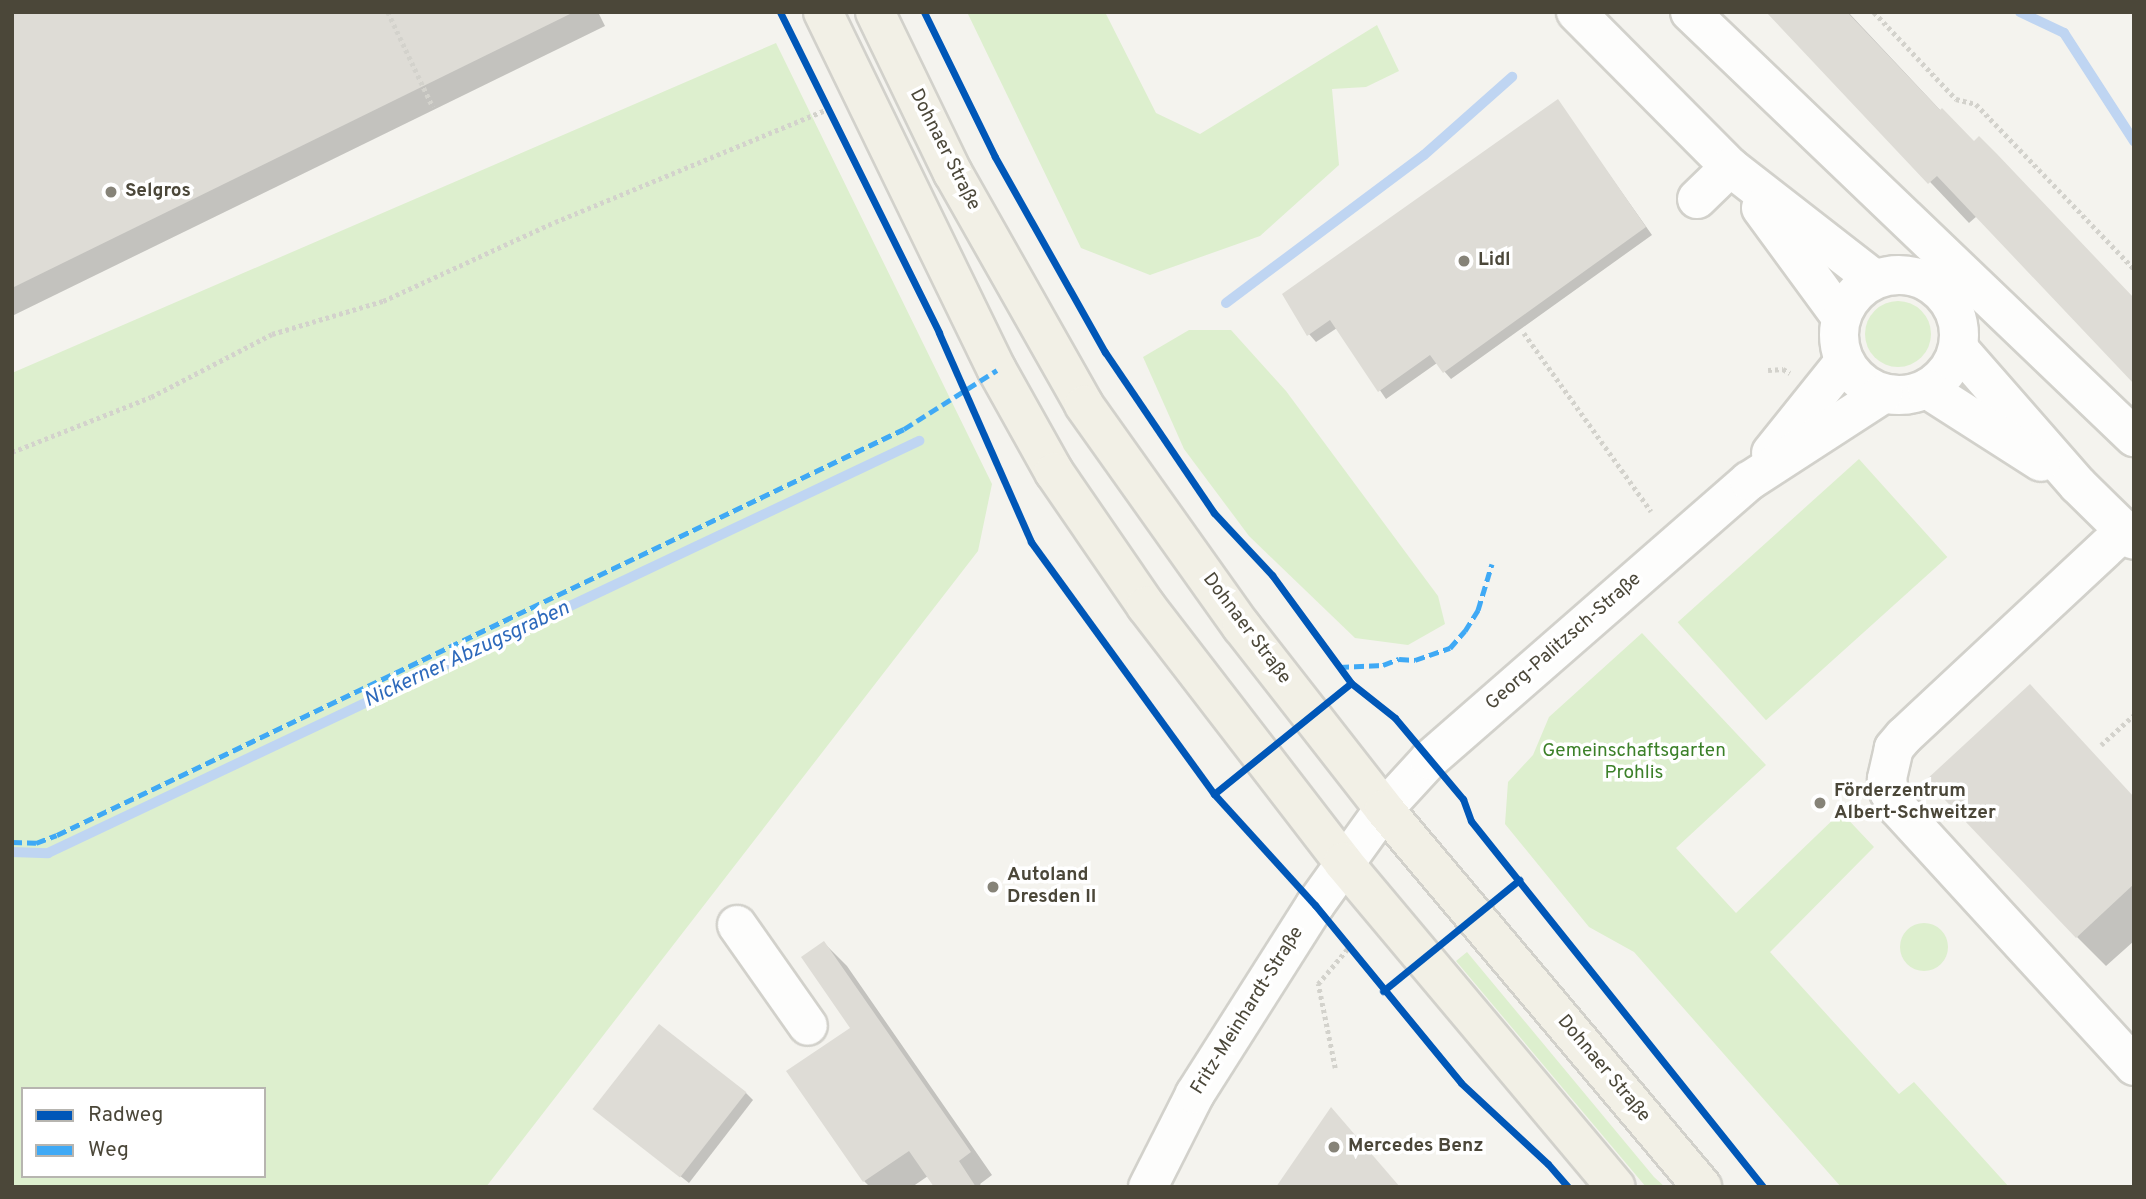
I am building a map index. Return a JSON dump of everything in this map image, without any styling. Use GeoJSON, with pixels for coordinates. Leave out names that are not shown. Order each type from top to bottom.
{"type":"FeatureCollection","features":[{"type":"Feature","properties":{"kind":"main road"},"geometry":{"type":"LineString","coordinates":[[823,12],[997,370],[1054,472],[1146,606],[1343,862],[1616,1187]]}},
{"type":"Feature","properties":{"kind":"main road","name":"Dohnaer Straße"},"geometry":{"type":"LineString","coordinates":[[875,12],[953,173],[1084,405],[1242,627],[1384,809],[1702,1187]]}},
{"type":"Feature","properties":{"kind":"street"},"geometry":{"type":"LineString","coordinates":[[1690,12],[2134,437]]}},
{"type":"Feature","properties":{"kind":"street"},"geometry":{"type":"LineString","coordinates":[[1584,15],[1731,167],[1840,316]]}},
{"type":"Feature","properties":{"kind":"street"},"geometry":{"type":"LineString","coordinates":[[1697,199],[1731,167]]}},
{"type":"Feature","properties":{"kind":"street"},"geometry":{"type":"LineString","coordinates":[[1731,167],[1874,279]]}},
{"type":"Feature","properties":{"kind":"street"},"geometry":{"type":"LineString","coordinates":[[1883,394],[1865,386],[1844,362],[1837,334],[1840,316],[1851,296],[1874,279],[1907,275],[1937,288],[1950,303],[1958,322],[1958,348],[1953,362],[1941,378],[1927,388],[2078,485]]}},
{"type":"Feature","properties":{"kind":"street"},"geometry":{"type":"LineString","coordinates":[[1958,348],[2078,485],[2129,535],[1904,736],[1895,748],[1887,779],[1889,792],[1898,808],[2134,1066]]}},
{"type":"Feature","properties":{"kind":"street","name":"Georg-Palitzsch-Straße"},"geometry":{"type":"LineString","coordinates":[[1749,481],[1844,362]]}},
{"type":"Feature","properties":{"kind":"street","name":"Georg-Palitzsch-Straße"},"geometry":{"type":"LineString","coordinates":[[1384,809],[1445,745],[1749,481],[1883,394],[1905,396],[1927,388]]}},
{"type":"Feature","properties":{"kind":"street","name":"Fritz-Meinhardt-Straße"},"geometry":{"type":"LineString","coordinates":[[1148,1187],[1195,1094],[1343,862],[1384,809]]}},
{"type":"Feature","properties":{"kind":"street"},"geometry":{"type":"LineString","coordinates":[[737,925],[808,1026]]}},
{"type":"Feature","properties":{"kind":"path"},"geometry":{"type":"LineString","coordinates":[[388,12],[433,107]]}},
{"type":"Feature","properties":{"kind":"path"},"geometry":{"type":"LineString","coordinates":[[1874,12],[1956,99],[1976,104],[2134,269]]}},
{"type":"Feature","properties":{"kind":"path"},"geometry":{"type":"LineString","coordinates":[[822,97],[834,122]]}},
{"type":"Feature","properties":{"kind":"path"},"geometry":{"type":"LineString","coordinates":[[12,453],[151,397],[272,334],[383,301],[555,222],[828,109]]}},
{"type":"Feature","properties":{"kind":"path"},"geometry":{"type":"LineString","coordinates":[[1524,333],[1651,511]]}},
{"type":"Feature","properties":{"kind":"path"},"geometry":{"type":"LineString","coordinates":[[2101,746],[2134,715]]}},
{"type":"Feature","properties":{"kind":"path"},"geometry":{"type":"LineString","coordinates":[[1335,1068],[1318,984],[1349,947]]}},
{"type":"Feature","properties":{"kind":"green space"},"geometry":{"type":"Polygon","coordinates":[[[967,12],[1105,12],[1156,113],[1200,134],[1377,25],[1399,71],[1366,87],[1332,89],[1339,165],[1260,236],[1150,275],[1081,248],[967,12]]]}},
{"type":"Feature","properties":{"kind":"green space"},"geometry":{"type":"Polygon","coordinates":[[[776,43],[992,484],[978,551],[486,1187],[12,1187],[12,373],[776,43]]]}},
{"type":"Feature","properties":{"kind":"green space"},"geometry":{"type":"Polygon","coordinates":[[[1898,301],[1911,304],[1921,311],[1928,321],[1931,334],[1928,347],[1921,357],[1911,364],[1898,367],[1885,364],[1875,357],[1868,347],[1865,334],[1868,321],[1875,311],[1885,304],[1898,301]]]}},
{"type":"Feature","properties":{"kind":"green space"},"geometry":{"type":"Polygon","coordinates":[[[1189,330],[1231,330],[1286,391],[1438,596],[1445,624],[1408,645],[1355,638],[1249,536],[1184,449],[1143,357],[1189,330]]]}},
{"type":"Feature","properties":{"kind":"green space"},"geometry":{"type":"Polygon","coordinates":[[[1859,459],[1947,557],[1766,720],[1678,622],[1859,459]]]}},
{"type":"Feature","properties":{"kind":"green space","name":"Gemeinschaftsgarten Prohlis"},"geometry":{"type":"Polygon","coordinates":[[[1642,633],[1766,765],[1676,848],[1736,913],[1841,812],[1874,847],[1770,952],[1899,1094],[1914,1082],[2009,1187],[1841,1187],[1634,952],[1589,927],[1505,824],[1508,782],[1533,755],[1549,717],[1642,633]]]}},
{"type":"Feature","properties":{"kind":"green space"},"geometry":{"type":"Polygon","coordinates":[[[1924,923],[1941,930],[1948,947],[1941,964],[1924,971],[1907,964],[1900,947],[1907,930],[1924,923]]]}},
{"type":"Feature","properties":{"kind":"green space"},"geometry":{"type":"Polygon","coordinates":[[[1467,952],[1665,1187],[1646,1187],[1456,961],[1467,952]]]}},
{"type":"Feature","properties":{"kind":"building","name":"Selgros"},"geometry":{"type":"Polygon","coordinates":[[[12,12],[574,12],[12,288],[12,12]]]}},
{"type":"Feature","properties":{"kind":"building"},"geometry":{"type":"Polygon","coordinates":[[[1766,12],[1847,12],[1940,110],[1942,108],[1974,141],[1979,136],[1997,154],[2134,298],[2134,384],[1937,176],[1928,184],[1766,12]]]}},
{"type":"Feature","properties":{"kind":"building","name":"Lidl"},"geometry":{"type":"Polygon","coordinates":[[[1558,99],[1646,227],[1443,373],[1430,355],[1378,392],[1330,320],[1307,336],[1282,294],[1558,99]]]}},
{"type":"Feature","properties":{"kind":"building"},"geometry":{"type":"Polygon","coordinates":[[[2030,684],[2134,797],[2134,884],[2076,938],[1926,780],[2030,684]]]}},
{"type":"Feature","properties":{"kind":"building"},"geometry":{"type":"Polygon","coordinates":[[[824,941],[971,1152],[959,1161],[976,1187],[934,1187],[909,1151],[863,1182],[786,1071],[850,1028],[801,957],[824,941]]]}},
{"type":"Feature","properties":{"kind":"building"},"geometry":{"type":"Polygon","coordinates":[[[659,1024],[746,1092],[680,1177],[593,1109],[659,1024]]]}},
{"type":"Feature","properties":{"kind":"building","name":"Mercedes Benz"},"geometry":{"type":"Polygon","coordinates":[[[1331,1107],[1400,1187],[1276,1187],[1331,1107]]]}},
{"type":"Feature","properties":{"kind":"waterway"},"geometry":{"type":"LineString","coordinates":[[2020,12],[2064,33],[2134,141]]}},
{"type":"Feature","properties":{"kind":"waterway"},"geometry":{"type":"LineString","coordinates":[[1226,303],[1424,155],[1512,77]]}},
{"type":"Feature","properties":{"kind":"waterway","name":"Nickerner Abzugsgraben"},"geometry":{"type":"LineString","coordinates":[[12,852],[48,853],[919,441]]}},
{"type":"Feature","properties":{"kind":"marked path"},"geometry":{"type":"LineString","coordinates":[[12,842],[36,843],[57,835],[904,429],[997,370]]}},
{"type":"Feature","properties":{"kind":"marked path"},"geometry":{"type":"LineString","coordinates":[[1339,667],[1383,665],[1399,659],[1415,660],[1450,648],[1478,610],[1492,564]]}},
{"type":"Feature","properties":{"kind":"cycle path"},"geometry":{"type":"LineString","coordinates":[[780,12],[939,333],[1031,542],[1214,794],[1315,905],[1461,1083],[1548,1164],[1568,1187]]}},
{"type":"Feature","properties":{"kind":"cycle path"},"geometry":{"type":"LineString","coordinates":[[924,12],[995,157],[1105,352],[1214,513],[1272,575],[1351,683],[1395,718],[1463,799],[1471,821],[1763,1187]]}},
{"type":"Feature","properties":{"kind":"cycle path"},"geometry":{"type":"LineString","coordinates":[[1214,794],[1351,683]]}},
{"type":"Feature","properties":{"kind":"cycle path"},"geometry":{"type":"LineString","coordinates":[[1383,991],[1519,880]]}},
{"type":"Feature","properties":{"kind":"place","name":"Selgros"},"geometry":{"type":"Point","coordinates":[111,192]}},
{"type":"Feature","properties":{"kind":"place","name":"Lidl"},"geometry":{"type":"Point","coordinates":[1464,261]}},
{"type":"Feature","properties":{"kind":"place","name":"Förderzentrum Albert-Schweitzer"},"geometry":{"type":"Point","coordinates":[1820,803]}},
{"type":"Feature","properties":{"kind":"place","name":"Autoland Dresden II"},"geometry":{"type":"Point","coordinates":[993,887]}},
{"type":"Feature","properties":{"kind":"place","name":"Mercedes Benz"},"geometry":{"type":"Point","coordinates":[1334,1147]}}]}
